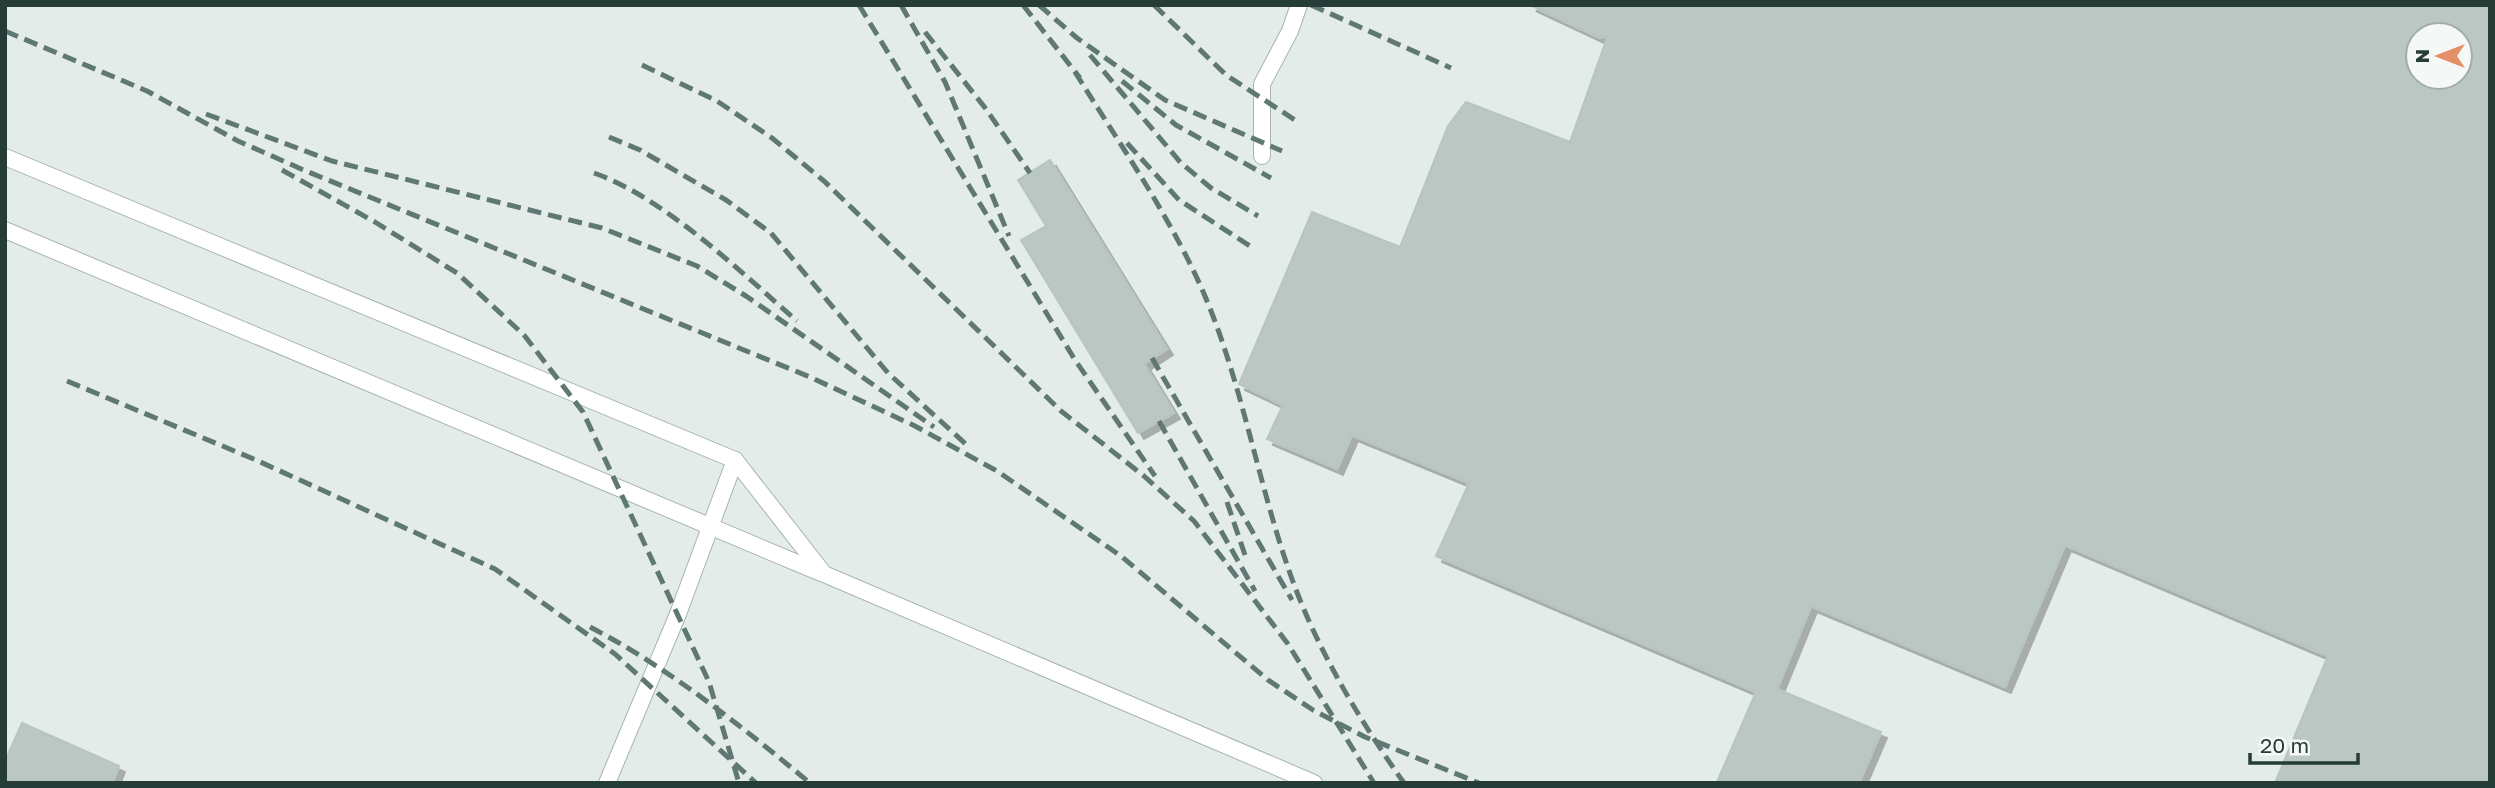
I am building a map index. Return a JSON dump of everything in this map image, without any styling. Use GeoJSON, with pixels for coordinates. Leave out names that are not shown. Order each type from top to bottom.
{"type":"FeatureCollection","features":[{"type":"Feature","properties":{"kind":"lane"},"geometry":{"type":"LineString","coordinates":[[1262,156],[1262,84],[1290,31],[1299,5]]}},
{"type":"Feature","properties":{"kind":"lane"},"geometry":{"type":"LineString","coordinates":[[5,157],[735,460],[824,574]]}},
{"type":"Feature","properties":{"kind":"lane"},"geometry":{"type":"LineString","coordinates":[[5,230],[709,525],[1314,783]]}},
{"type":"Feature","properties":{"kind":"lane"},"geometry":{"type":"LineString","coordinates":[[607,783],[678,614],[735,460]]}},
{"type":"Feature","properties":{"kind":"building"},"geometry":{"type":"Polygon","coordinates":[[[1530,5],[2490,5],[2490,783],[2275,783],[2328,656],[2065,545],[2005,687],[1811,606],[1777,689],[1881,732],[1859,783],[1720,783],[1717,782],[1756,692],[1436,556],[1469,483],[1352,435],[1337,469],[1267,439],[1283,405],[1239,384],[1312,212],[1400,247],[1448,126],[1466,102],[1570,142],[1608,35],[1600,38],[1530,5]]]}},
{"type":"Feature","properties":{"kind":"building"},"geometry":{"type":"Polygon","coordinates":[[[1050,160],[1167,349],[1144,364],[1174,413],[1138,433],[1021,240],[1046,226],[1018,180],[1050,160]]]}},
{"type":"Feature","properties":{"kind":"building"},"geometry":{"type":"Polygon","coordinates":[[[22,723],[119,766],[112,783],[5,783],[5,761],[22,723]]]}},
{"type":"Feature","properties":{"kind":"railway"},"geometry":{"type":"LineString","coordinates":[[859,5],[1075,360],[1155,476]]}},
{"type":"Feature","properties":{"kind":"railway"},"geometry":{"type":"LineString","coordinates":[[901,5],[945,82],[1009,236]]}},
{"type":"Feature","properties":{"kind":"railway"},"geometry":{"type":"LineString","coordinates":[[1023,5],[1080,78]]}},
{"type":"Feature","properties":{"kind":"railway"},"geometry":{"type":"LineString","coordinates":[[1039,5],[1077,38],[1165,100],[1282,151]]}},
{"type":"Feature","properties":{"kind":"railway"},"geometry":{"type":"LineString","coordinates":[[1154,5],[1226,75],[1295,120]]}},
{"type":"Feature","properties":{"kind":"railway"},"geometry":{"type":"LineString","coordinates":[[1311,5],[1451,68]]}},
{"type":"Feature","properties":{"kind":"railway"},"geometry":{"type":"LineString","coordinates":[[5,31],[147,91],[238,141],[306,171],[810,377],[915,426],[997,471],[1121,556],[1268,680],[1313,710],[1365,737],[1479,783]]}},
{"type":"Feature","properties":{"kind":"railway"},"geometry":{"type":"LineString","coordinates":[[925,32],[986,109],[1030,173]]}},
{"type":"Feature","properties":{"kind":"railway"},"geometry":{"type":"LineString","coordinates":[[1090,55],[1181,163],[1211,188],[1258,216]]}},
{"type":"Feature","properties":{"kind":"railway"},"geometry":{"type":"LineString","coordinates":[[642,65],[717,101],[772,138],[824,181],[1061,411],[1144,476],[1194,521],[1288,644],[1374,783]]}},
{"type":"Feature","properties":{"kind":"railway"},"geometry":{"type":"LineString","coordinates":[[1075,72],[1146,185],[1194,272],[1220,335],[1280,545],[1302,606],[1341,685],[1404,783]]}},
{"type":"Feature","properties":{"kind":"railway"},"geometry":{"type":"LineString","coordinates":[[1122,81],[1176,125],[1271,178]]}},
{"type":"Feature","properties":{"kind":"railway"},"geometry":{"type":"LineString","coordinates":[[206,114],[332,161],[602,228],[697,266],[746,296],[934,427]]}},
{"type":"Feature","properties":{"kind":"railway"},"geometry":{"type":"LineString","coordinates":[[609,137],[640,150],[726,200],[771,233],[888,373],[970,448]]}},
{"type":"Feature","properties":{"kind":"railway"},"geometry":{"type":"LineString","coordinates":[[1127,143],[1179,200],[1250,246]]}},
{"type":"Feature","properties":{"kind":"railway"},"geometry":{"type":"LineString","coordinates":[[282,170],[375,222],[457,273],[524,335],[583,412],[709,682],[739,783]]}},
{"type":"Feature","properties":{"kind":"railway"},"geometry":{"type":"LineString","coordinates":[[594,173],[620,184],[674,217],[797,321]]}},
{"type":"Feature","properties":{"kind":"railway"},"geometry":{"type":"LineString","coordinates":[[1152,358],[1292,600]]}},
{"type":"Feature","properties":{"kind":"railway"},"geometry":{"type":"LineString","coordinates":[[67,381],[256,460],[495,569],[615,654],[756,783]]}},
{"type":"Feature","properties":{"kind":"railway"},"geometry":{"type":"LineString","coordinates":[[1159,421],[1255,591]]}},
{"type":"Feature","properties":{"kind":"railway"},"geometry":{"type":"LineString","coordinates":[[1227,502],[1246,558]]}},
{"type":"Feature","properties":{"kind":"railway"},"geometry":{"type":"LineString","coordinates":[[590,627],[676,679],[731,719],[810,783]]}}]}
